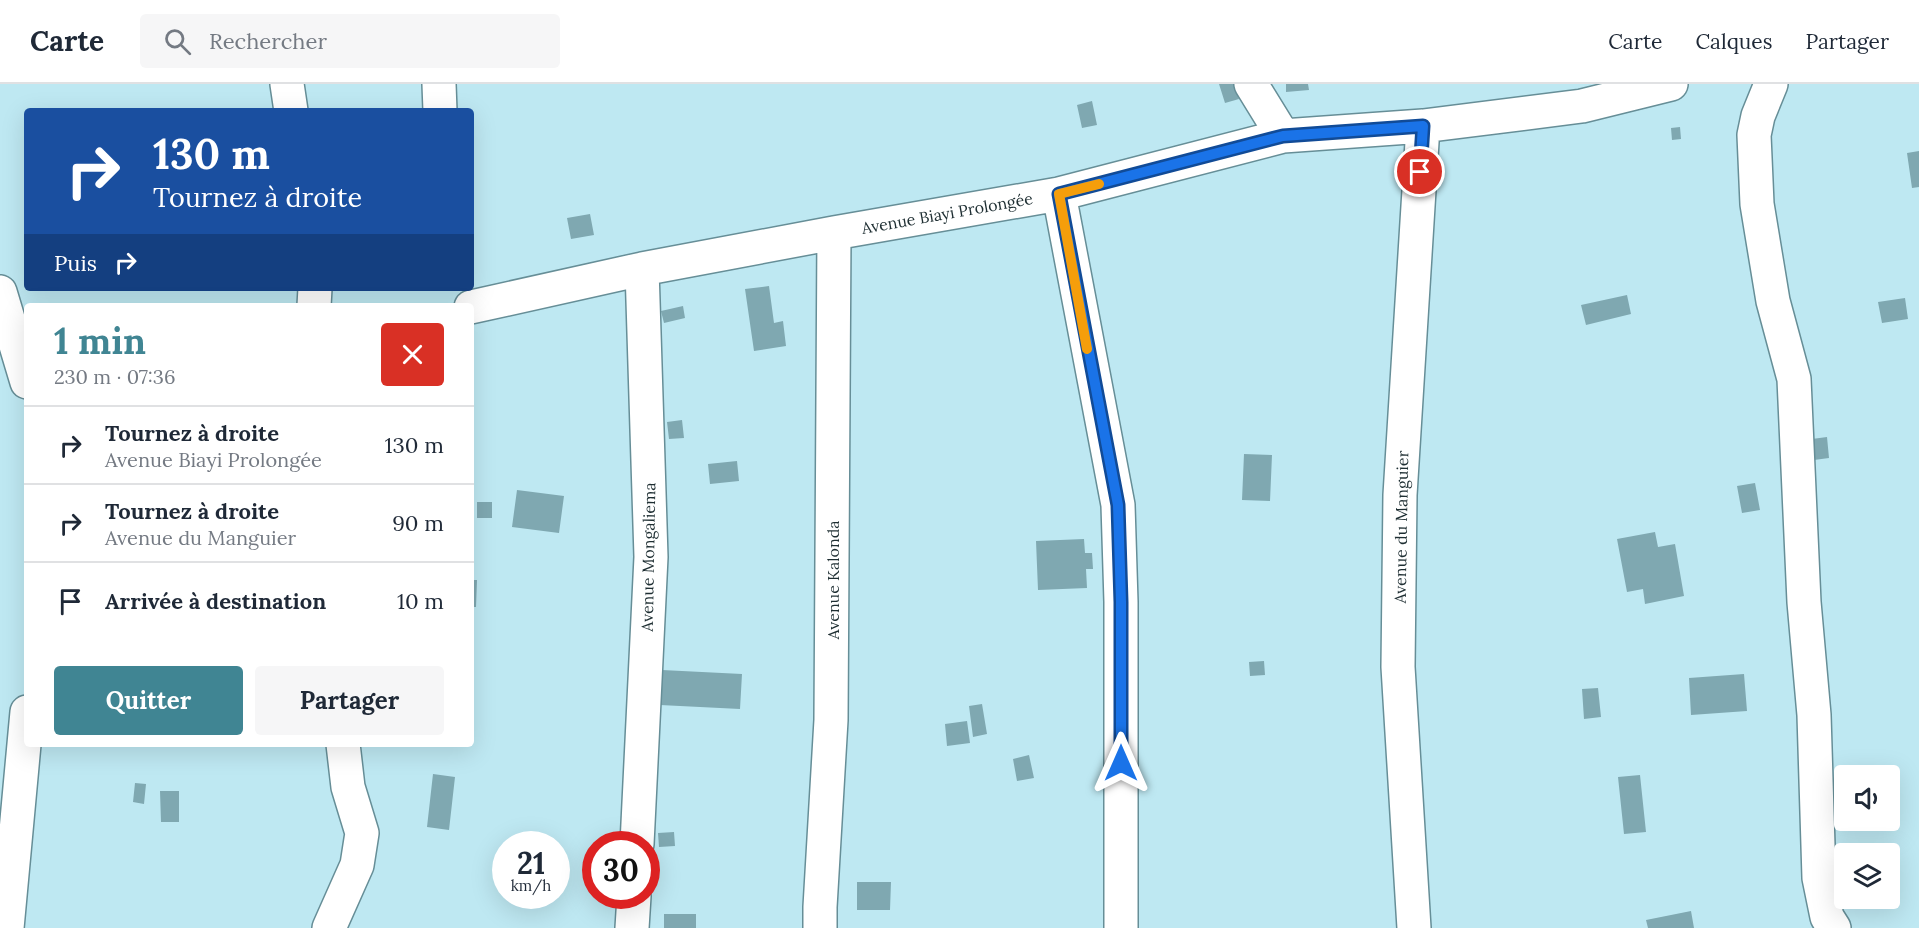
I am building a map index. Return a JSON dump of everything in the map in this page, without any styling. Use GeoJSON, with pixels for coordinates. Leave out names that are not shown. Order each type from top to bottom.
{"type":"FeatureCollection","features":[{"type":"Feature","properties":{"kind":"street"},"geometry":{"type":"LineString","coordinates":[[287,84],[291,108]]}},
{"type":"Feature","properties":{"kind":"street"},"geometry":{"type":"LineString","coordinates":[[439,84],[440,108]]}},
{"type":"Feature","properties":{"kind":"street"},"geometry":{"type":"LineString","coordinates":[[1251,84],[1283,136]]}},
{"type":"Feature","properties":{"kind":"street","name":"Avenue Biayi Prolongée"},"geometry":{"type":"LineString","coordinates":[[474,306],[642,269],[1059,194],[1283,136],[1423,126],[1582,106],[1671,84]]}},
{"type":"Feature","properties":{"kind":"street"},"geometry":{"type":"LineString","coordinates":[[1771,84],[1758,116],[1754,135],[1757,204],[1773,301],[1794,379],[1804,602],[1814,715],[1819,878],[1827,917],[1834,928]]}},
{"type":"Feature","properties":{"kind":"street","name":"Avenue du Manguier"},"geometry":{"type":"LineString","coordinates":[[1414,928],[1398,667],[1400,506],[1423,126]]}},
{"type":"Feature","properties":{"kind":"street"},"geometry":{"type":"LineString","coordinates":[[1059,194],[1118,505],[1121,602],[1120,928]]}},
{"type":"Feature","properties":{"kind":"street","name":"Avenue Kalonda"},"geometry":{"type":"LineString","coordinates":[[820,928],[831,720],[834,233]]}},
{"type":"Feature","properties":{"kind":"street","name":"Avenue Mongaliema"},"geometry":{"type":"LineString","coordinates":[[638,831],[651,557],[642,269]]}},
{"type":"Feature","properties":{"kind":"street"},"geometry":{"type":"LineString","coordinates":[[0,292],[7,340],[24,375]]}},
{"type":"Feature","properties":{"kind":"street"},"geometry":{"type":"LineString","coordinates":[[0,388],[24,382]]}},
{"type":"Feature","properties":{"kind":"street"},"geometry":{"type":"LineString","coordinates":[[7,928],[24,744]]}},
{"type":"Feature","properties":{"kind":"street"},"geometry":{"type":"LineString","coordinates":[[329,928],[357,865],[362,832],[348,787],[343,747]]}},
{"type":"Feature","properties":{"kind":"street"},"geometry":{"type":"LineString","coordinates":[[633,928],[634,909]]}},
{"type":"Feature","properties":{"kind":"building"},"geometry":{"type":"Polygon","coordinates":[[[1219,84],[1234,84],[1239,99],[1225,103],[1219,84]]]}},
{"type":"Feature","properties":{"kind":"building"},"geometry":{"type":"Polygon","coordinates":[[[1286,84],[1308,84],[1309,90],[1286,92],[1286,84]]]}},
{"type":"Feature","properties":{"kind":"building"},"geometry":{"type":"Polygon","coordinates":[[[1092,101],[1097,125],[1082,128],[1077,105],[1092,101]]]}},
{"type":"Feature","properties":{"kind":"building"},"geometry":{"type":"Polygon","coordinates":[[[1680,127],[1681,139],[1672,140],[1671,128],[1680,127]]]}},
{"type":"Feature","properties":{"kind":"building"},"geometry":{"type":"Polygon","coordinates":[[[1919,151],[1919,187],[1912,188],[1907,153],[1919,151]]]}},
{"type":"Feature","properties":{"kind":"building"},"geometry":{"type":"Polygon","coordinates":[[[590,214],[594,235],[571,239],[567,218],[590,214]]]}},
{"type":"Feature","properties":{"kind":"building"},"geometry":{"type":"Polygon","coordinates":[[[769,286],[774,323],[783,321],[786,346],[754,351],[745,289],[769,286]]]}},
{"type":"Feature","properties":{"kind":"building"},"geometry":{"type":"Polygon","coordinates":[[[1627,295],[1631,314],[1586,325],[1581,305],[1627,295]]]}},
{"type":"Feature","properties":{"kind":"building"},"geometry":{"type":"Polygon","coordinates":[[[1905,298],[1908,319],[1882,323],[1878,302],[1905,298]]]}},
{"type":"Feature","properties":{"kind":"building"},"geometry":{"type":"Polygon","coordinates":[[[683,306],[685,318],[664,323],[661,311],[683,306]]]}},
{"type":"Feature","properties":{"kind":"building"},"geometry":{"type":"Polygon","coordinates":[[[682,420],[684,438],[669,439],[667,422],[682,420]]]}},
{"type":"Feature","properties":{"kind":"building"},"geometry":{"type":"Polygon","coordinates":[[[1827,437],[1829,458],[1814,460],[1812,439],[1827,437]]]}},
{"type":"Feature","properties":{"kind":"building"},"geometry":{"type":"Polygon","coordinates":[[[1244,454],[1272,455],[1270,501],[1242,500],[1244,454]]]}},
{"type":"Feature","properties":{"kind":"building"},"geometry":{"type":"Polygon","coordinates":[[[737,461],[739,481],[710,484],[708,464],[737,461]]]}},
{"type":"Feature","properties":{"kind":"building"},"geometry":{"type":"Polygon","coordinates":[[[1755,483],[1760,510],[1742,513],[1737,486],[1755,483]]]}},
{"type":"Feature","properties":{"kind":"building"},"geometry":{"type":"Polygon","coordinates":[[[517,490],[564,496],[559,533],[512,527],[517,490]]]}},
{"type":"Feature","properties":{"kind":"building"},"geometry":{"type":"Polygon","coordinates":[[[477,502],[492,502],[492,518],[477,518],[477,502]]]}},
{"type":"Feature","properties":{"kind":"building"},"geometry":{"type":"Polygon","coordinates":[[[1655,532],[1658,547],[1675,544],[1684,596],[1645,604],[1643,589],[1627,592],[1617,539],[1655,532]]]}},
{"type":"Feature","properties":{"kind":"building"},"geometry":{"type":"Polygon","coordinates":[[[1084,539],[1085,553],[1092,553],[1093,569],[1086,569],[1087,588],[1038,590],[1036,541],[1084,539]]]}},
{"type":"Feature","properties":{"kind":"building"},"geometry":{"type":"Polygon","coordinates":[[[474,580],[477,580],[476,607],[474,607],[474,580]]]}},
{"type":"Feature","properties":{"kind":"building"},"geometry":{"type":"Polygon","coordinates":[[[1264,661],[1265,675],[1250,676],[1249,662],[1264,661]]]}},
{"type":"Feature","properties":{"kind":"building"},"geometry":{"type":"Polygon","coordinates":[[[662,670],[742,674],[740,709],[660,705],[662,670]]]}},
{"type":"Feature","properties":{"kind":"building"},"geometry":{"type":"Polygon","coordinates":[[[1744,674],[1747,711],[1691,715],[1689,678],[1744,674]]]}},
{"type":"Feature","properties":{"kind":"building"},"geometry":{"type":"Polygon","coordinates":[[[1598,688],[1601,717],[1584,719],[1582,689],[1598,688]]]}},
{"type":"Feature","properties":{"kind":"building"},"geometry":{"type":"Polygon","coordinates":[[[982,704],[987,734],[973,737],[969,706],[982,704]]]}},
{"type":"Feature","properties":{"kind":"building"},"geometry":{"type":"Polygon","coordinates":[[[967,721],[970,743],[947,746],[945,724],[967,721]]]}},
{"type":"Feature","properties":{"kind":"building"},"geometry":{"type":"Polygon","coordinates":[[[1029,755],[1034,778],[1017,781],[1013,759],[1029,755]]]}},
{"type":"Feature","properties":{"kind":"building"},"geometry":{"type":"Polygon","coordinates":[[[433,774],[455,777],[449,830],[427,827],[433,774]]]}},
{"type":"Feature","properties":{"kind":"building"},"geometry":{"type":"Polygon","coordinates":[[[1640,775],[1646,832],[1624,834],[1618,777],[1640,775]]]}},
{"type":"Feature","properties":{"kind":"building"},"geometry":{"type":"Polygon","coordinates":[[[135,783],[146,784],[144,804],[133,802],[135,783]]]}},
{"type":"Feature","properties":{"kind":"building"},"geometry":{"type":"Polygon","coordinates":[[[160,791],[179,791],[179,822],[161,822],[160,791]]]}},
{"type":"Feature","properties":{"kind":"building"},"geometry":{"type":"Polygon","coordinates":[[[674,832],[675,846],[660,847],[660,833],[674,832]]]}},
{"type":"Feature","properties":{"kind":"building"},"geometry":{"type":"Polygon","coordinates":[[[857,882],[891,882],[890,910],[857,910],[857,882]]]}},
{"type":"Feature","properties":{"kind":"building"},"geometry":{"type":"Polygon","coordinates":[[[1691,911],[1694,928],[1648,928],[1646,920],[1691,911]]]}},
{"type":"Feature","properties":{"kind":"building"},"geometry":{"type":"Polygon","coordinates":[[[664,914],[696,914],[696,928],[664,928],[664,914]]]}},
{"type":"Feature","properties":{"kind":"slow traffic"},"geometry":{"type":"LineString","coordinates":[[1087,349],[1059,194],[1099,184]]}},
{"type":"Feature","properties":{"kind":"route"},"geometry":{"type":"LineString","coordinates":[[1121,763],[1121,602],[1118,505],[1059,194],[1283,136],[1423,126],[1420,172]]}}]}
